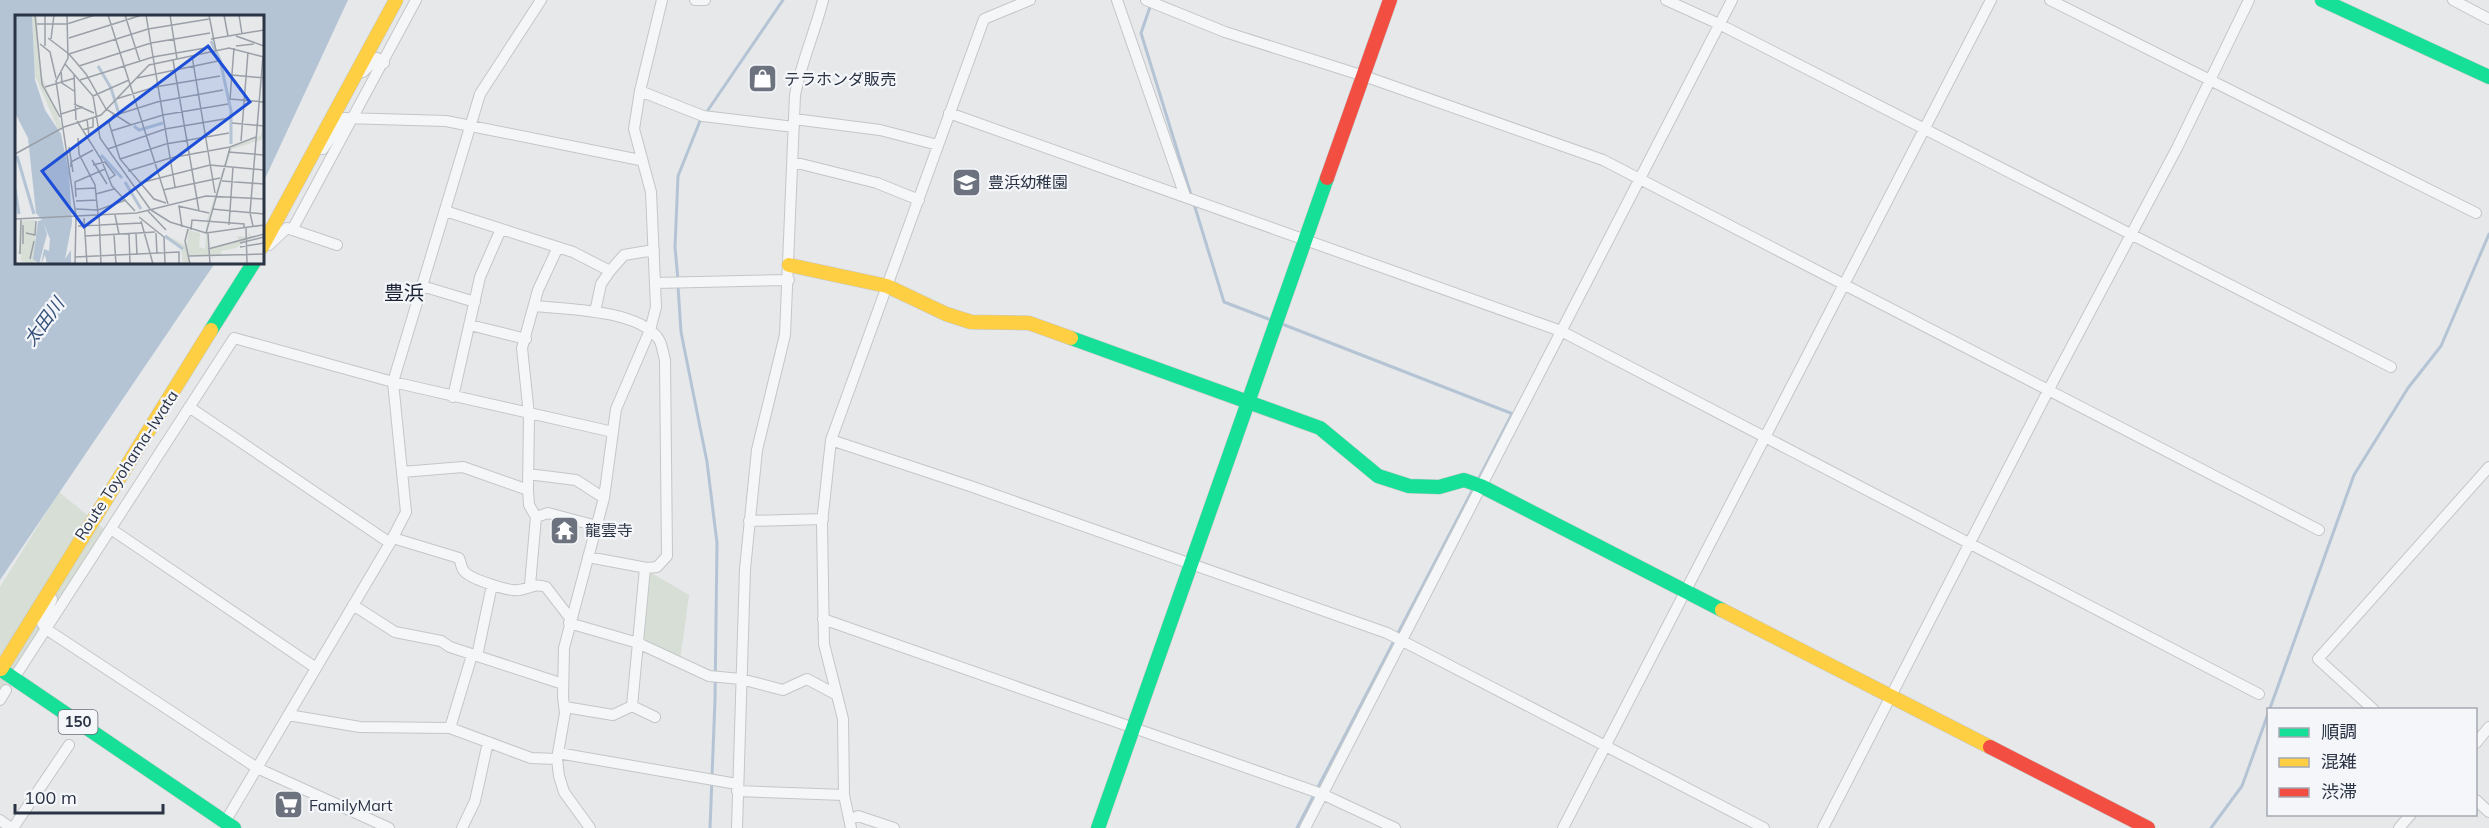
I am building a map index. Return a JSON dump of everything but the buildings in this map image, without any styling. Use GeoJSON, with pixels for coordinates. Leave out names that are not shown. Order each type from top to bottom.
{"type":"FeatureCollection","features":[{"type":"Feature","properties":{"kind":"main road"},"geometry":{"type":"LineString","coordinates":[[264,242],[396,0]]}},
{"type":"Feature","properties":{"kind":"main road"},"geometry":{"type":"LineString","coordinates":[[1098,828],[1390,0]]}},
{"type":"Feature","properties":{"kind":"main road"},"geometry":{"type":"LineString","coordinates":[[2322,0],[2342,4],[2489,77]]}},
{"type":"Feature","properties":{"kind":"main road","name":"Route Toyohama-Iwata"},"geometry":{"type":"LineString","coordinates":[[0,670],[66,560],[253,264]]}},
{"type":"Feature","properties":{"kind":"main road"},"geometry":{"type":"LineString","coordinates":[[789,265],[887,286],[946,314],[971,322],[1029,323],[1320,428],[1378,476],[1409,486],[1439,487],[1464,480],[1481,486],[1688,591],[1890,698],[2148,828]]}},
{"type":"Feature","properties":{"kind":"main road","name":"150"},"geometry":{"type":"LineString","coordinates":[[0,670],[227,826]]}},
{"type":"Feature","properties":{"kind":"street"},"geometry":{"type":"LineString","coordinates":[[292,230],[416,0]]}},
{"type":"Feature","properties":{"kind":"street"},"geometry":{"type":"LineString","coordinates":[[227,826],[257,768],[354,606],[405,512],[393,382],[480,94],[541,0]]}},
{"type":"Feature","properties":{"kind":"street"},"geometry":{"type":"LineString","coordinates":[[590,828],[564,792],[557,756],[564,707],[564,648],[604,498],[616,409],[650,330],[656,307],[651,192],[640,160],[634,129],[640,91],[662,0]]}},
{"type":"Feature","properties":{"kind":"street"},"geometry":{"type":"LineString","coordinates":[[695,0],[705,0]]}},
{"type":"Feature","properties":{"kind":"street"},"geometry":{"type":"LineString","coordinates":[[737,828],[741,679],[749,521],[757,450],[785,335],[794,123],[800,71],[815,34],[823,0]]}},
{"type":"Feature","properties":{"kind":"street"},"geometry":{"type":"LineString","coordinates":[[851,823],[844,795],[843,718],[824,644],[823,519],[831,440],[984,19],[1030,0]]}},
{"type":"Feature","properties":{"kind":"street"},"geometry":{"type":"LineString","coordinates":[[1117,0],[1185,196]]}},
{"type":"Feature","properties":{"kind":"street"},"geometry":{"type":"LineString","coordinates":[[1146,0],[1225,32],[1364,76],[1603,160],[2319,530]]}},
{"type":"Feature","properties":{"kind":"street"},"geometry":{"type":"LineString","coordinates":[[1666,0],[1719,24],[2131,237],[2391,367]]}},
{"type":"Feature","properties":{"kind":"street"},"geometry":{"type":"LineString","coordinates":[[1305,828],[1732,0]]}},
{"type":"Feature","properties":{"kind":"street"},"geometry":{"type":"LineString","coordinates":[[1563,828],[1688,591],[1991,0]]}},
{"type":"Feature","properties":{"kind":"street"},"geometry":{"type":"LineString","coordinates":[[2050,0],[2476,213]]}},
{"type":"Feature","properties":{"kind":"street"},"geometry":{"type":"LineString","coordinates":[[1823,828],[2049,389],[2211,82],[2249,0]]}},
{"type":"Feature","properties":{"kind":"street"},"geometry":{"type":"LineString","coordinates":[[2453,0],[2489,19]]}},
{"type":"Feature","properties":{"kind":"street"},"geometry":{"type":"LineString","coordinates":[[357,72],[363,72],[377,58],[384,63]]}},
{"type":"Feature","properties":{"kind":"street"},"geometry":{"type":"LineString","coordinates":[[640,91],[703,117],[880,130],[938,145]]}},
{"type":"Feature","properties":{"kind":"street"},"geometry":{"type":"LineString","coordinates":[[949,113],[1561,331],[2259,694]]}},
{"type":"Feature","properties":{"kind":"street"},"geometry":{"type":"LineString","coordinates":[[302,174],[313,164],[344,118],[446,121],[640,160]]}},
{"type":"Feature","properties":{"kind":"street"},"geometry":{"type":"LineString","coordinates":[[793,162],[877,183],[919,200]]}},
{"type":"Feature","properties":{"kind":"street"},"geometry":{"type":"LineString","coordinates":[[445,211],[558,247],[594,261],[610,271]]}},
{"type":"Feature","properties":{"kind":"street"},"geometry":{"type":"LineString","coordinates":[[264,249],[284,229],[337,245]]}},
{"type":"Feature","properties":{"kind":"street"},"geometry":{"type":"LineString","coordinates":[[453,397],[480,277],[501,229]]}},
{"type":"Feature","properties":{"kind":"street"},"geometry":{"type":"LineString","coordinates":[[530,585],[536,517],[529,505],[529,415],[522,348],[545,270],[558,247]]}},
{"type":"Feature","properties":{"kind":"street"},"geometry":{"type":"LineString","coordinates":[[595,312],[601,284],[624,255],[654,250]]}},
{"type":"Feature","properties":{"kind":"street"},"geometry":{"type":"LineString","coordinates":[[655,283],[789,280]]}},
{"type":"Feature","properties":{"kind":"street"},"geometry":{"type":"LineString","coordinates":[[422,286],[475,302]]}},
{"type":"Feature","properties":{"kind":"street"},"geometry":{"type":"LineString","coordinates":[[534,306],[595,312],[619,317],[650,330],[660,340],[665,360],[667,556],[657,567],[645,568],[588,557]]}},
{"type":"Feature","properties":{"kind":"street"},"geometry":{"type":"LineString","coordinates":[[470,325],[526,339]]}},
{"type":"Feature","properties":{"kind":"street"},"geometry":{"type":"LineString","coordinates":[[18,672],[234,338],[453,397],[613,432]]}},
{"type":"Feature","properties":{"kind":"street"},"geometry":{"type":"LineString","coordinates":[[189,408],[391,541],[459,558],[463,570],[492,585],[518,591],[530,585],[546,587],[570,620],[638,643],[693,671],[709,676],[741,679],[783,690],[807,679],[837,695]]}},
{"type":"Feature","properties":{"kind":"street"},"geometry":{"type":"LineString","coordinates":[[831,440],[1192,563],[1403,640],[1764,828]]}},
{"type":"Feature","properties":{"kind":"street"},"geometry":{"type":"LineString","coordinates":[[2372,708],[2318,659],[2489,466]]}},
{"type":"Feature","properties":{"kind":"street"},"geometry":{"type":"LineString","coordinates":[[402,472],[463,467],[528,490]]}},
{"type":"Feature","properties":{"kind":"street"},"geometry":{"type":"LineString","coordinates":[[528,474],[576,480],[604,498]]}},
{"type":"Feature","properties":{"kind":"street"},"geometry":{"type":"LineString","coordinates":[[536,517],[548,513],[597,526]]}},
{"type":"Feature","properties":{"kind":"street"},"geometry":{"type":"LineString","coordinates":[[749,521],[823,519]]}},
{"type":"Feature","properties":{"kind":"street"},"geometry":{"type":"LineString","coordinates":[[111,529],[316,668]]}},
{"type":"Feature","properties":{"kind":"street"},"geometry":{"type":"LineString","coordinates":[[66,560],[63,578],[42,623],[46,629],[257,768],[389,828]]}},
{"type":"Feature","properties":{"kind":"street"},"geometry":{"type":"LineString","coordinates":[[632,706],[645,568]]}},
{"type":"Feature","properties":{"kind":"street"},"geometry":{"type":"LineString","coordinates":[[450,728],[474,655],[492,585]]}},
{"type":"Feature","properties":{"kind":"street"},"geometry":{"type":"LineString","coordinates":[[354,606],[395,632],[441,641],[474,655],[563,684]]}},
{"type":"Feature","properties":{"kind":"street"},"geometry":{"type":"LineString","coordinates":[[823,619],[1134,726],[1322,794],[1395,828]]}},
{"type":"Feature","properties":{"kind":"street"},"geometry":{"type":"LineString","coordinates":[[564,707],[613,715],[632,706]]}},
{"type":"Feature","properties":{"kind":"street"},"geometry":{"type":"LineString","coordinates":[[632,706],[655,717]]}},
{"type":"Feature","properties":{"kind":"street"},"geometry":{"type":"LineString","coordinates":[[288,716],[360,727],[450,728],[531,758],[557,756],[737,788],[844,795]]}},
{"type":"Feature","properties":{"kind":"street"},"geometry":{"type":"LineString","coordinates":[[2477,741],[2489,728]]}},
{"type":"Feature","properties":{"kind":"street"},"geometry":{"type":"LineString","coordinates":[[462,828],[475,801],[488,742]]}},
{"type":"Feature","properties":{"kind":"street"},"geometry":{"type":"LineString","coordinates":[[0,820],[12,828],[69,745]]}},
{"type":"Feature","properties":{"kind":"street"},"geometry":{"type":"LineString","coordinates":[[2477,802],[2489,812]]}},
{"type":"Feature","properties":{"kind":"street"},"geometry":{"type":"LineString","coordinates":[[851,823],[858,816],[894,828]]}},
{"type":"Feature","properties":{"kind":"street"},"geometry":{"type":"LineString","coordinates":[[2399,828],[2409,816]]}},
{"type":"Feature","properties":{"kind":"shaded area"},"geometry":{"type":"Polygon","coordinates":[[[59,492],[108,532],[0,693],[0,587],[59,492]]]}},
{"type":"Feature","properties":{"kind":"shaded area"},"geometry":{"type":"Polygon","coordinates":[[[648,571],[689,595],[680,661],[641,641],[648,571]]]}},
{"type":"Feature","properties":{"kind":"water","name":"太田川"},"geometry":{"type":"Polygon","coordinates":[[[0,0],[348,0],[264,181],[264,15],[15,15],[15,264],[214,264],[0,580],[0,0]]]}},
{"type":"Feature","properties":{"kind":"waterway"},"geometry":{"type":"LineString","coordinates":[[708,110],[783,0]]}},
{"type":"Feature","properties":{"kind":"waterway"},"geometry":{"type":"LineString","coordinates":[[1151,4],[1141,33],[1191,195]]}},
{"type":"Feature","properties":{"kind":"waterway"},"geometry":{"type":"LineString","coordinates":[[678,280],[675,247],[678,176],[700,121]]}},
{"type":"Feature","properties":{"kind":"waterway"},"geometry":{"type":"LineString","coordinates":[[1194,204],[1224,302],[1271,320]]}},
{"type":"Feature","properties":{"kind":"waterway"},"geometry":{"type":"LineString","coordinates":[[2270,708],[2354,475],[2408,388],[2441,346],[2489,234]]}},
{"type":"Feature","properties":{"kind":"waterway"},"geometry":{"type":"LineString","coordinates":[[678,286],[681,332],[707,462],[717,543],[715,700],[710,828]]}},
{"type":"Feature","properties":{"kind":"waterway"},"geometry":{"type":"LineString","coordinates":[[1282,324],[1513,414]]}},
{"type":"Feature","properties":{"kind":"waterway"},"geometry":{"type":"LineString","coordinates":[[1478,480],[1512,414]]}},
{"type":"Feature","properties":{"kind":"waterway"},"geometry":{"type":"LineString","coordinates":[[1397,635],[1473,489]]}},
{"type":"Feature","properties":{"kind":"waterway"},"geometry":{"type":"LineString","coordinates":[[1317,789],[1394,641]]}},
{"type":"Feature","properties":{"kind":"waterway"},"geometry":{"type":"LineString","coordinates":[[2211,828],[2242,786],[2267,717]]}},
{"type":"Feature","properties":{"kind":"waterway"},"geometry":{"type":"LineString","coordinates":[[1297,828],[1314,795]]}},
{"type":"Feature","properties":{"kind":"traffic: fast"},"geometry":{"type":"LineString","coordinates":[[2322,0],[2489,77]]}},
{"type":"Feature","properties":{"kind":"traffic: fast"},"geometry":{"type":"LineString","coordinates":[[1098,828],[1327,178]]}},
{"type":"Feature","properties":{"kind":"traffic: fast"},"geometry":{"type":"LineString","coordinates":[[211,330],[253,264]]}},
{"type":"Feature","properties":{"kind":"traffic: fast"},"geometry":{"type":"LineString","coordinates":[[1071,338],[1320,428],[1378,476],[1409,486],[1439,487],[1464,480],[1481,486],[1722,610]]}},
{"type":"Feature","properties":{"kind":"traffic: fast"},"geometry":{"type":"LineString","coordinates":[[0,669],[234,828]]}},
{"type":"Feature","properties":{"kind":"traffic: slow"},"geometry":{"type":"LineString","coordinates":[[264,243],[396,0]]}},
{"type":"Feature","properties":{"kind":"traffic: slow"},"geometry":{"type":"LineString","coordinates":[[789,265],[887,286],[946,314],[971,322],[1029,323],[1071,338]]}},
{"type":"Feature","properties":{"kind":"traffic: slow"},"geometry":{"type":"LineString","coordinates":[[1,669],[211,330]]}},
{"type":"Feature","properties":{"kind":"traffic: slow"},"geometry":{"type":"LineString","coordinates":[[1722,610],[1990,747]]}},
{"type":"Feature","properties":{"kind":"traffic: jam"},"geometry":{"type":"LineString","coordinates":[[1327,178],[1390,0]]}},
{"type":"Feature","properties":{"kind":"traffic: jam"},"geometry":{"type":"LineString","coordinates":[[1990,747],[2148,828]]}},
{"type":"Feature","properties":{"kind":"place","name":"テラホンダ販売"},"geometry":{"type":"Point","coordinates":[763,79]}},
{"type":"Feature","properties":{"kind":"place","name":"豊浜幼稚園"},"geometry":{"type":"Point","coordinates":[967,182]}},
{"type":"Feature","properties":{"kind":"place","name":"龍雲寺"},"geometry":{"type":"Point","coordinates":[564,530]}},
{"type":"Feature","properties":{"kind":"place","name":"FamilyMart"},"geometry":{"type":"Point","coordinates":[288,805]}},
{"type":"Feature","properties":{"kind":"district","name":"豊浜"},"geometry":{"type":"Point","coordinates":[404,293]}}]}
